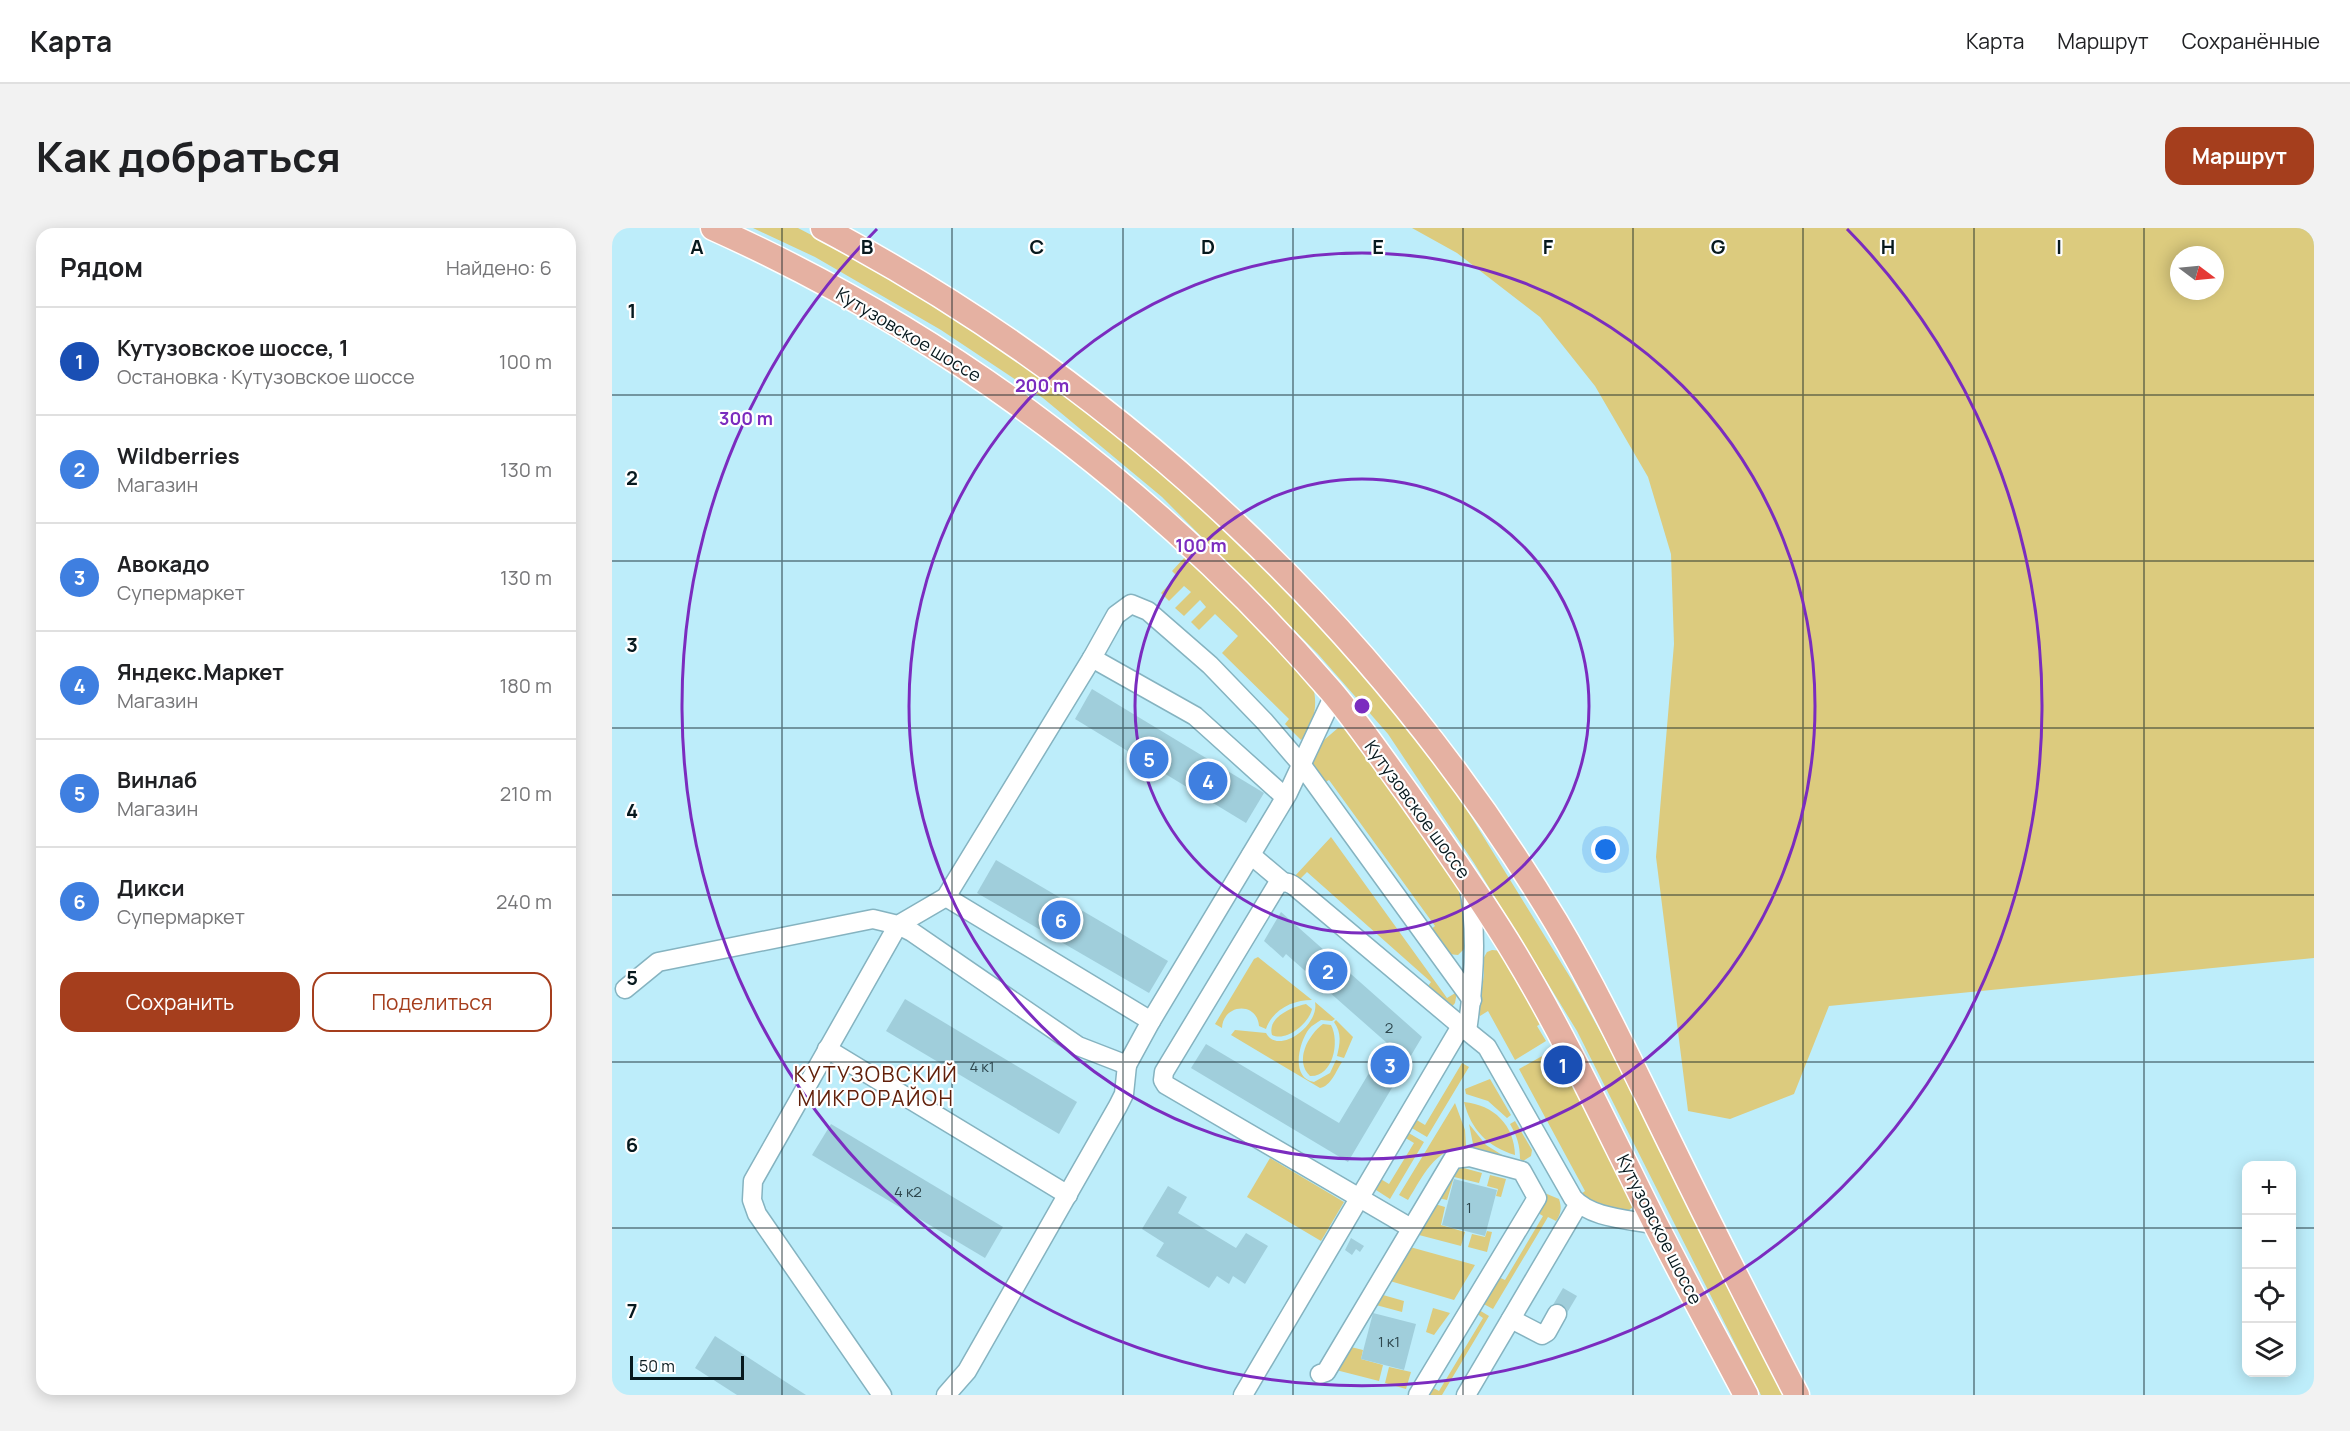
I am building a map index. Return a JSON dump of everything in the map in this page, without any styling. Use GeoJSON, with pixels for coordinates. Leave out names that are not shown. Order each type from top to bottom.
{"type":"FeatureCollection","features":[{"type":"Feature","properties":{"kind":"main road","name":"Кутузовское шоссе"},"geometry":{"type":"LineString","coordinates":[[713,228],[794,268],[911,332],[976,373],[1034,415],[1156,513],[1290,646],[1334,695],[1466,875],[1516,956],[1573,1054],[1657,1225],[1746,1395]]}},
{"type":"Feature","properties":{"kind":"main road"},"geometry":{"type":"LineString","coordinates":[[823,228],[917,281],[973,317],[1035,358],[1100,407],[1208,497],[1319,606],[1372,667],[1463,781],[1498,831],[1562,933],[1614,1026],[1721,1247],[1797,1395]]}},
{"type":"Feature","properties":{"kind":"lane"},"geometry":{"type":"LineString","coordinates":[[882,1395],[757,1214],[752,1200],[753,1181],[898,926],[946,897],[1116,615],[1131,604],[1148,611],[1210,665],[1265,722],[1301,764],[1472,1000]]}},
{"type":"Feature","properties":{"kind":"lane"},"geometry":{"type":"LineString","coordinates":[[1092,658],[1195,716],[1285,797]]}},
{"type":"Feature","properties":{"kind":"lane"},"geometry":{"type":"LineString","coordinates":[[946,1395],[967,1371],[1124,1094],[1128,1065],[1151,1021],[1285,797],[1334,695]]}},
{"type":"Feature","properties":{"kind":"lane"},"geometry":{"type":"LineString","coordinates":[[1251,855],[1283,882],[1290,883],[1299,890],[1487,1047],[1578,1205],[1599,1215],[1657,1225]]}},
{"type":"Feature","properties":{"kind":"lane"},"geometry":{"type":"LineString","coordinates":[[1243,1395],[1359,1198],[1464,1028],[1472,1000],[1474,967],[1471,896],[1466,875]]}},
{"type":"Feature","properties":{"kind":"lane"},"geometry":{"type":"LineString","coordinates":[[1283,882],[1277,885],[1164,1072],[1163,1080],[1166,1085],[1411,1228]]}},
{"type":"Feature","properties":{"kind":"lane"},"geometry":{"type":"LineString","coordinates":[[946,897],[1151,1021]]}},
{"type":"Feature","properties":{"kind":"lane"},"geometry":{"type":"LineString","coordinates":[[625,989],[658,962],[873,919],[912,932],[1078,1046],[1128,1065]]}},
{"type":"Feature","properties":{"kind":"lane"},"geometry":{"type":"LineString","coordinates":[[827,1049],[1068,1195]]}},
{"type":"Feature","properties":{"kind":"lane"},"geometry":{"type":"LineString","coordinates":[[1320,1374],[1326,1372],[1453,1159],[1470,1157],[1522,1171],[1532,1167],[1539,1160],[1544,1148]]}},
{"type":"Feature","properties":{"kind":"lane"},"geometry":{"type":"LineString","coordinates":[[1522,1171],[1537,1198]]}},
{"type":"Feature","properties":{"kind":"lane"},"geometry":{"type":"LineString","coordinates":[[1418,1395],[1537,1198],[1543,1190],[1565,1185]]}},
{"type":"Feature","properties":{"kind":"lane"},"geometry":{"type":"LineString","coordinates":[[1466,1395],[1578,1205]]}},
{"type":"Feature","properties":{"kind":"lane"},"geometry":{"type":"LineString","coordinates":[[1511,1319],[1542,1335],[1547,1332],[1557,1314]]}},
{"type":"Feature","properties":{"kind":"shaded area"},"geometry":{"type":"Polygon","coordinates":[[[753,228],[798,228],[884,273],[1029,367],[1127,443],[1294,593],[1387,695],[1462,802],[1573,982],[1659,1139],[1787,1395],[1761,1395],[1577,1031],[1474,863],[1388,734],[1318,654],[1162,497],[1043,398],[941,330],[815,257],[753,228]]]}},
{"type":"Feature","properties":{"kind":"shaded area"},"geometry":{"type":"Polygon","coordinates":[[[1412,228],[2314,228],[2314,958],[1829,1006],[1794,1094],[1730,1119],[1688,1111],[1656,857],[1674,644],[1671,554],[1648,477],[1595,386],[1540,317],[1457,253],[1412,228]]]}},
{"type":"Feature","properties":{"kind":"shaded area"},"geometry":{"type":"Polygon","coordinates":[[[1185,557],[1232,599],[1312,685],[1315,699],[1314,714],[1301,740],[1285,724],[1289,719],[1222,653],[1238,636],[1215,614],[1199,630],[1191,622],[1206,607],[1200,600],[1184,616],[1175,608],[1191,592],[1184,586],[1169,601],[1161,593],[1177,576],[1172,571],[1185,557]]]}},
{"type":"Feature","properties":{"kind":"shaded area"},"geometry":{"type":"Polygon","coordinates":[[[1338,728],[1349,729],[1462,882],[1467,926],[1465,948],[1458,955],[1448,954],[1429,931],[1435,926],[1329,780],[1324,783],[1310,767],[1324,740],[1338,728]]]}},
{"type":"Feature","properties":{"kind":"shaded area"},"geometry":{"type":"Polygon","coordinates":[[[1331,837],[1447,998],[1457,992],[1455,1003],[1451,1008],[1426,989],[1431,982],[1307,872],[1298,881],[1294,877],[1331,837]]]}},
{"type":"Feature","properties":{"kind":"shaded area"},"geometry":{"type":"Polygon","coordinates":[[[1503,951],[1542,1023],[1537,1026],[1546,1041],[1515,1060],[1488,1011],[1480,1016],[1478,1013],[1484,975],[1483,959],[1487,952],[1503,951]]]}},
{"type":"Feature","properties":{"kind":"shaded area"},"geometry":{"type":"Polygon","coordinates":[[[1258,957],[1312,1000],[1284,1007],[1273,1016],[1266,1029],[1259,1026],[1253,1012],[1247,1009],[1234,1010],[1228,1014],[1222,1028],[1215,1024],[1254,959],[1258,957]]]}},
{"type":"Feature","properties":{"kind":"shaded area"},"geometry":{"type":"Polygon","coordinates":[[[1315,1002],[1335,1019],[1321,1020],[1309,1029],[1302,1042],[1299,1067],[1306,1079],[1314,1082],[1330,1073],[1336,1060],[1342,1062],[1324,1087],[1320,1088],[1231,1035],[1235,1030],[1266,1033],[1272,1039],[1279,1041],[1288,1039],[1297,1035],[1311,1020],[1315,1011],[1315,1002]]]}},
{"type":"Feature","properties":{"kind":"shaded area"},"geometry":{"type":"Polygon","coordinates":[[[1306,1004],[1312,1009],[1302,1025],[1284,1036],[1272,1035],[1271,1029],[1277,1018],[1288,1010],[1306,1004]]]}},
{"type":"Feature","properties":{"kind":"shaded area"},"geometry":{"type":"Polygon","coordinates":[[[1336,1020],[1353,1037],[1344,1058],[1337,1056],[1340,1039],[1334,1022],[1336,1020]]]}},
{"type":"Feature","properties":{"kind":"shaded area"},"geometry":{"type":"Polygon","coordinates":[[[1323,1024],[1331,1025],[1334,1032],[1332,1057],[1324,1071],[1310,1076],[1303,1063],[1305,1048],[1312,1035],[1323,1024]]]}},
{"type":"Feature","properties":{"kind":"shaded area"},"geometry":{"type":"Polygon","coordinates":[[[1544,1055],[1553,1075],[1559,1071],[1566,1085],[1575,1080],[1634,1206],[1628,1211],[1605,1209],[1580,1195],[1585,1191],[1519,1069],[1544,1055]]]}},
{"type":"Feature","properties":{"kind":"shaded area"},"geometry":{"type":"Polygon","coordinates":[[[1462,1063],[1469,1067],[1427,1137],[1410,1127],[1415,1119],[1425,1125],[1462,1063]]]}},
{"type":"Feature","properties":{"kind":"shaded area"},"geometry":{"type":"Polygon","coordinates":[[[1490,1079],[1511,1115],[1507,1118],[1488,1101],[1466,1094],[1465,1089],[1490,1079]]]}},
{"type":"Feature","properties":{"kind":"shaded area"},"geometry":{"type":"Polygon","coordinates":[[[1464,1102],[1484,1107],[1500,1118],[1511,1134],[1515,1155],[1505,1152],[1482,1136],[1471,1121],[1464,1102]]]}},
{"type":"Feature","properties":{"kind":"shaded area"},"geometry":{"type":"Polygon","coordinates":[[[1455,1103],[1465,1130],[1466,1146],[1455,1148],[1437,1158],[1408,1200],[1399,1195],[1455,1103]]]}},
{"type":"Feature","properties":{"kind":"shaded area"},"geometry":{"type":"Polygon","coordinates":[[[1515,1121],[1532,1150],[1531,1156],[1523,1161],[1520,1159],[1518,1141],[1510,1124],[1515,1121]]]}},
{"type":"Feature","properties":{"kind":"shaded area"},"geometry":{"type":"Polygon","coordinates":[[[1469,1124],[1486,1145],[1507,1158],[1474,1149],[1469,1124]]]}},
{"type":"Feature","properties":{"kind":"shaded area"},"geometry":{"type":"Polygon","coordinates":[[[1407,1132],[1424,1142],[1390,1199],[1373,1188],[1379,1178],[1389,1184],[1414,1143],[1404,1137],[1407,1132]]]}},
{"type":"Feature","properties":{"kind":"shaded area"},"geometry":{"type":"Polygon","coordinates":[[[1270,1158],[1344,1202],[1321,1241],[1247,1197],[1270,1158]]]}},
{"type":"Feature","properties":{"kind":"shaded area"},"geometry":{"type":"Polygon","coordinates":[[[1456,1168],[1482,1173],[1479,1183],[1454,1177],[1447,1200],[1438,1198],[1456,1168]]]}},
{"type":"Feature","properties":{"kind":"shaded area"},"geometry":{"type":"Polygon","coordinates":[[[1490,1175],[1506,1179],[1501,1197],[1496,1196],[1498,1189],[1487,1186],[1490,1175]]]}},
{"type":"Feature","properties":{"kind":"shaded area"},"geometry":{"type":"Polygon","coordinates":[[[1547,1194],[1559,1199],[1561,1208],[1558,1218],[1556,1221],[1548,1217],[1493,1309],[1478,1301],[1494,1275],[1505,1280],[1543,1216],[1533,1210],[1541,1197],[1547,1194]]]}},
{"type":"Feature","properties":{"kind":"shaded area"},"geometry":{"type":"Polygon","coordinates":[[[1435,1204],[1445,1207],[1441,1225],[1465,1232],[1461,1246],[1419,1235],[1421,1227],[1435,1204]]]}},
{"type":"Feature","properties":{"kind":"shaded area"},"geometry":{"type":"Polygon","coordinates":[[[1487,1231],[1492,1232],[1487,1252],[1468,1247],[1472,1234],[1485,1237],[1487,1231]]]}},
{"type":"Feature","properties":{"kind":"shaded area"},"geometry":{"type":"Polygon","coordinates":[[[1410,1247],[1475,1265],[1454,1300],[1390,1281],[1410,1247]]]}},
{"type":"Feature","properties":{"kind":"shaded area"},"geometry":{"type":"Polygon","coordinates":[[[1383,1295],[1404,1301],[1402,1312],[1376,1305],[1383,1295]]]}},
{"type":"Feature","properties":{"kind":"shaded area"},"geometry":{"type":"Polygon","coordinates":[[[1474,1307],[1489,1316],[1442,1395],[1422,1395],[1428,1385],[1439,1391],[1483,1318],[1473,1311],[1474,1307]]]}},
{"type":"Feature","properties":{"kind":"shaded area"},"geometry":{"type":"Polygon","coordinates":[[[1433,1308],[1450,1313],[1434,1335],[1426,1332],[1433,1308]]]}},
{"type":"Feature","properties":{"kind":"shaded area"},"geometry":{"type":"Polygon","coordinates":[[[1351,1347],[1363,1350],[1361,1359],[1383,1365],[1379,1381],[1336,1370],[1351,1347]]]}},
{"type":"Feature","properties":{"kind":"shaded area"},"geometry":{"type":"Polygon","coordinates":[[[1389,1367],[1411,1372],[1406,1389],[1385,1383],[1389,1367]]]}},
{"type":"Feature","properties":{"kind":"building"},"geometry":{"type":"Polygon","coordinates":[[[1092,689],[1264,793],[1246,823],[1075,719],[1092,689]]]}},
{"type":"Feature","properties":{"kind":"building"},"geometry":{"type":"Polygon","coordinates":[[[996,860],[1168,961],[1149,993],[977,893],[996,860]]]}},
{"type":"Feature","properties":{"kind":"building"},"geometry":{"type":"Polygon","coordinates":[[[1281,912],[1422,1037],[1348,1162],[1191,1068],[1206,1044],[1339,1123],[1387,1043],[1286,954],[1283,958],[1264,941],[1281,912]]]}},
{"type":"Feature","properties":{"kind":"building"},"geometry":{"type":"Polygon","coordinates":[[[905,999],[1077,1102],[1059,1134],[886,1031],[905,999]]]}},
{"type":"Feature","properties":{"kind":"building"},"geometry":{"type":"Polygon","coordinates":[[[831,1124],[1003,1227],[985,1258],[812,1155],[831,1124]]]}},
{"type":"Feature","properties":{"kind":"building"},"geometry":{"type":"Polygon","coordinates":[[[1454,1179],[1497,1190],[1485,1236],[1442,1225],[1454,1179]]]}},
{"type":"Feature","properties":{"kind":"building"},"geometry":{"type":"Polygon","coordinates":[[[1168,1186],[1187,1197],[1178,1213],[1236,1248],[1246,1233],[1268,1246],[1245,1284],[1233,1276],[1229,1284],[1217,1276],[1209,1288],[1156,1256],[1164,1243],[1142,1229],[1168,1186]]]}},
{"type":"Feature","properties":{"kind":"building"},"geometry":{"type":"Polygon","coordinates":[[[1351,1238],[1364,1246],[1360,1252],[1356,1249],[1352,1255],[1345,1250],[1351,1238]]]}},
{"type":"Feature","properties":{"kind":"building"},"geometry":{"type":"Polygon","coordinates":[[[1563,1288],[1577,1296],[1564,1318],[1550,1310],[1563,1288]]]}},
{"type":"Feature","properties":{"kind":"building"},"geometry":{"type":"Polygon","coordinates":[[[1373,1313],[1416,1324],[1404,1370],[1361,1359],[1373,1313]]]}},
{"type":"Feature","properties":{"kind":"building"},"geometry":{"type":"Polygon","coordinates":[[[715,1336],[806,1395],[737,1395],[695,1368],[715,1336]]]}},
{"type":"Feature","properties":{"kind":"place","name":"Винлаб"},"geometry":{"type":"Point","coordinates":[1149,759]}},
{"type":"Feature","properties":{"kind":"place","name":"Яндекс.Маркет"},"geometry":{"type":"Point","coordinates":[1208,781]}},
{"type":"Feature","properties":{"kind":"place","name":"Дикси"},"geometry":{"type":"Point","coordinates":[1061,920]}},
{"type":"Feature","properties":{"kind":"place","name":"Wildberries"},"geometry":{"type":"Point","coordinates":[1328,971]}},
{"type":"Feature","properties":{"kind":"place","name":"Авокадо"},"geometry":{"type":"Point","coordinates":[1390,1065]}},
{"type":"Feature","properties":{"kind":"place","name":"Кутузовское шоссе, 1"},"geometry":{"type":"Point","coordinates":[1563,1065]}},
{"type":"Feature","properties":{"kind":"district","name":"КУТУЗОВСКИЙ МИКРОРАЙОН"},"geometry":{"type":"Point","coordinates":[876,1086]}}]}
